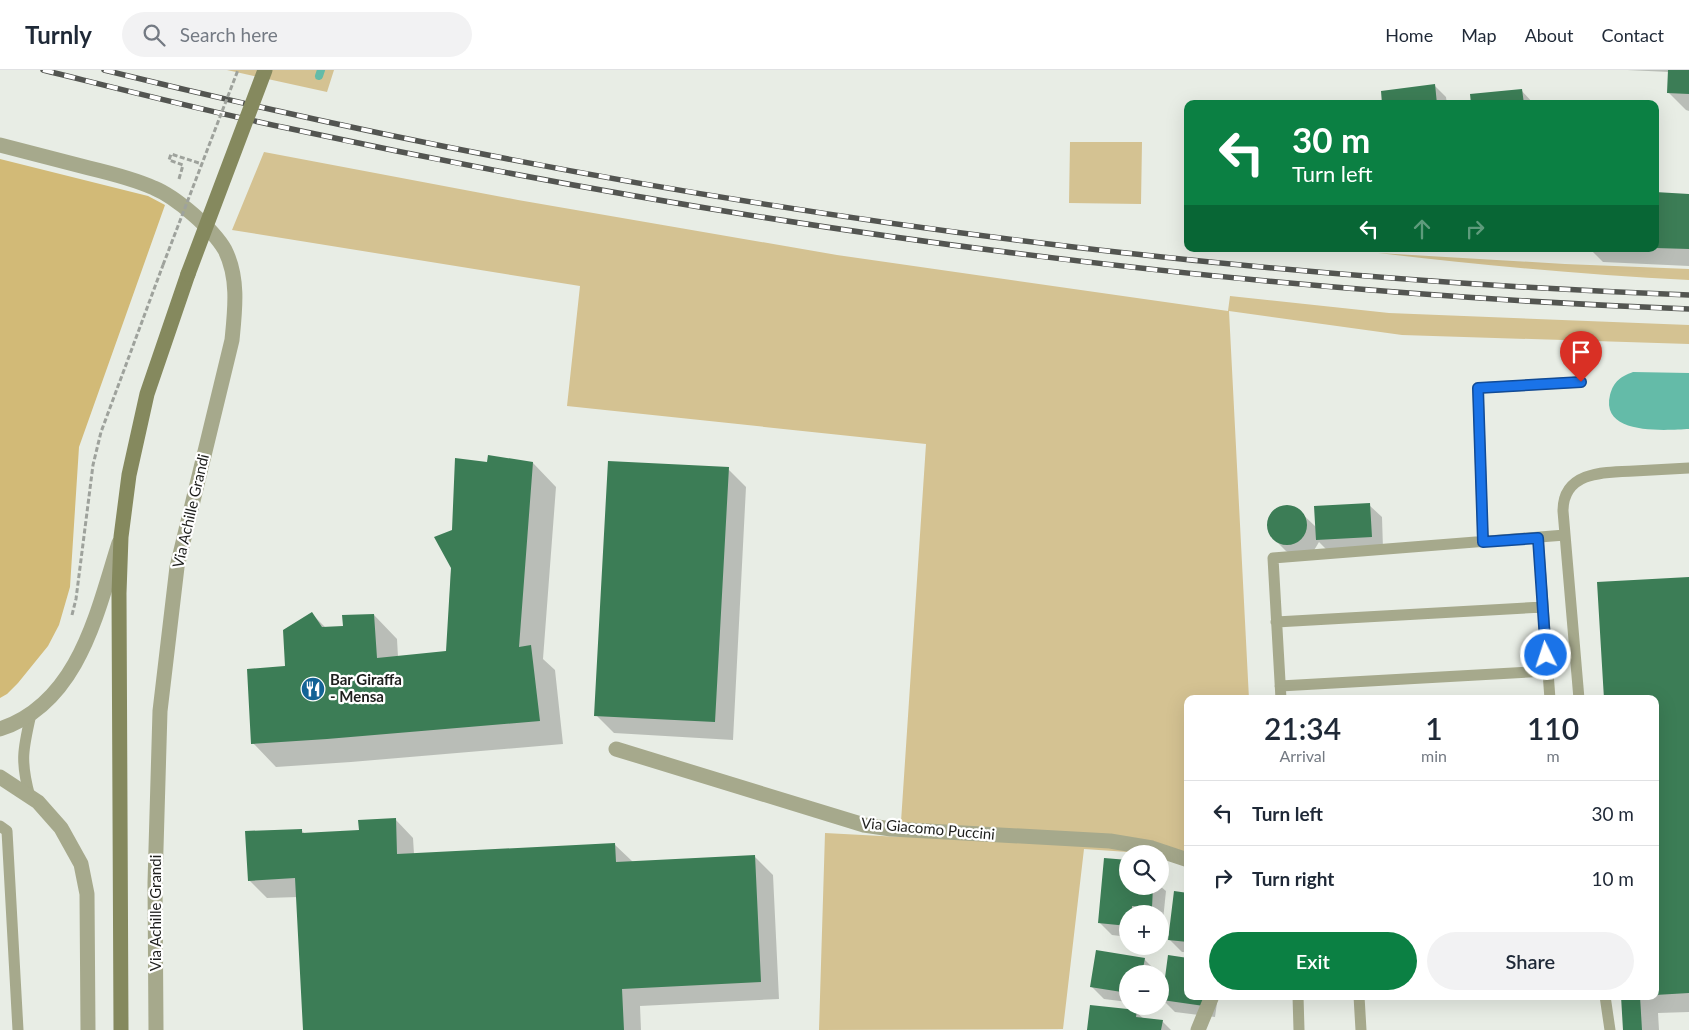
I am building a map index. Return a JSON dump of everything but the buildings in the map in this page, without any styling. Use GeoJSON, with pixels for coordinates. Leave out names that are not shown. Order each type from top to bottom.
{"type":"FeatureCollection","features":[{"type":"Feature","properties":{"kind":"main road"},"geometry":{"type":"LineString","coordinates":[[121,1030],[119,603],[121,537],[129,475],[147,394],[188,274],[265,70]]}},
{"type":"Feature","properties":{"kind":"street","name":"Via Achille Grandi"},"geometry":{"type":"LineString","coordinates":[[0,145],[108,173],[155,188],[176,201],[213,233],[225,251],[234,280],[236,306],[232,340],[176,567],[160,711],[155,883],[156,1030]]}},
{"type":"Feature","properties":{"kind":"street"},"geometry":{"type":"LineString","coordinates":[[0,728],[31,714],[60,688],[73,669],[94,620],[121,537]]}},
{"type":"Feature","properties":{"kind":"street","name":"Via Giacomo Puccini"},"geometry":{"type":"LineString","coordinates":[[616,749],[864,825],[891,829],[1116,842],[1152,848],[1184,859]]}},
{"type":"Feature","properties":{"kind":"street"},"geometry":{"type":"LineString","coordinates":[[0,777],[38,802],[60,828],[81,864],[88,894],[88,1030]]}},
{"type":"Feature","properties":{"kind":"street"},"geometry":{"type":"LineString","coordinates":[[1198,1030],[1210,1000]]}},
{"type":"Feature","properties":{"kind":"lane"},"geometry":{"type":"LineString","coordinates":[[1483,542],[1478,388],[1581,382]]}},
{"type":"Feature","properties":{"kind":"lane"},"geometry":{"type":"LineString","coordinates":[[1579,695],[1565,535],[1563,502],[1565,495],[1576,482],[1594,474],[1689,468]]}},
{"type":"Feature","properties":{"kind":"lane"},"geometry":{"type":"LineString","coordinates":[[1280,695],[1273,558],[1565,535]]}},
{"type":"Feature","properties":{"kind":"lane"},"geometry":{"type":"LineString","coordinates":[[1538,538],[1550,695]]}},
{"type":"Feature","properties":{"kind":"lane"},"geometry":{"type":"LineString","coordinates":[[1276,622],[1543,607]]}},
{"type":"Feature","properties":{"kind":"lane"},"geometry":{"type":"LineString","coordinates":[[1280,686],[1548,671]]}},
{"type":"Feature","properties":{"kind":"lane"},"geometry":{"type":"LineString","coordinates":[[30,797],[24,775],[22,754],[31,714]]}},
{"type":"Feature","properties":{"kind":"lane"},"geometry":{"type":"LineString","coordinates":[[0,826],[7,831],[18,1030]]}},
{"type":"Feature","properties":{"kind":"lane"},"geometry":{"type":"LineString","coordinates":[[1298,1000],[1299,1030]]}},
{"type":"Feature","properties":{"kind":"lane"},"geometry":{"type":"LineString","coordinates":[[1359,1000],[1361,1030]]}},
{"type":"Feature","properties":{"kind":"lane"},"geometry":{"type":"LineString","coordinates":[[1606,1000],[1610,1030]]}},
{"type":"Feature","properties":{"kind":"path"},"geometry":{"type":"LineString","coordinates":[[72,616],[76,599],[93,465],[101,432],[238,70]]}},
{"type":"Feature","properties":{"kind":"path"},"geometry":{"type":"LineString","coordinates":[[176,185],[184,165],[169,160],[171,154],[202,164]]}},
{"type":"Feature","properties":{"kind":"shaded area"},"geometry":{"type":"Polygon","coordinates":[[[227,70],[334,70],[327,92],[227,70]]]}},
{"type":"Feature","properties":{"kind":"shaded area"},"geometry":{"type":"Polygon","coordinates":[[[1070,142],[1142,142],[1141,204],[1069,203],[1070,142]]]}},
{"type":"Feature","properties":{"kind":"shaded area"},"geometry":{"type":"Polygon","coordinates":[[[264,152],[518,200],[837,255],[1228,311],[1230,296],[1389,313],[1689,325],[1689,344],[1402,335],[1229,311],[1249,695],[1184,695],[1184,856],[1169,855],[1169,845],[1119,845],[1119,851],[1084,849],[1063,1029],[819,1030],[825,833],[900,837],[926,444],[567,406],[580,286],[232,230],[264,152]]]}},
{"type":"Feature","properties":{"kind":"shaded area"},"geometry":{"type":"Polygon","coordinates":[[[0,159],[148,196],[165,205],[79,447],[70,587],[59,625],[48,646],[18,683],[0,698],[0,159]]]}},
{"type":"Feature","properties":{"kind":"shaded area"},"geometry":{"type":"Polygon","coordinates":[[[1378,253],[1689,269],[1689,280],[1534,269],[1378,253]]]}},
{"type":"Feature","properties":{"kind":"shaded area"},"geometry":{"type":"Polygon","coordinates":[[[1633,372],[1689,373],[1689,429],[1637,428],[1615,418],[1610,408],[1610,395],[1613,386],[1618,380],[1633,372]]]}},
{"type":"Feature","properties":{"kind":"waterway"},"geometry":{"type":"LineString","coordinates":[[319,76],[321,70]]}},
{"type":"Feature","properties":{"kind":"railway"},"geometry":{"type":"LineString","coordinates":[[43,70],[257,121],[461,164],[635,196],[809,224],[984,249],[1160,270],[1336,287],[1512,300],[1689,309]]}},
{"type":"Feature","properties":{"kind":"railway"},"geometry":{"type":"LineString","coordinates":[[104,70],[299,116],[495,156],[692,192],[890,223],[1089,249],[1289,269],[1489,285],[1689,295]]}},
{"type":"Feature","properties":{"kind":"place","name":"Bar Giraffa - Mensa"},"geometry":{"type":"Point","coordinates":[313,689]}},
{"type":"Feature","properties":{"kind":"route"},"geometry":{"type":"LineString","coordinates":[[1546,655],[1538,538],[1483,542],[1478,388],[1581,382]]}}]}
